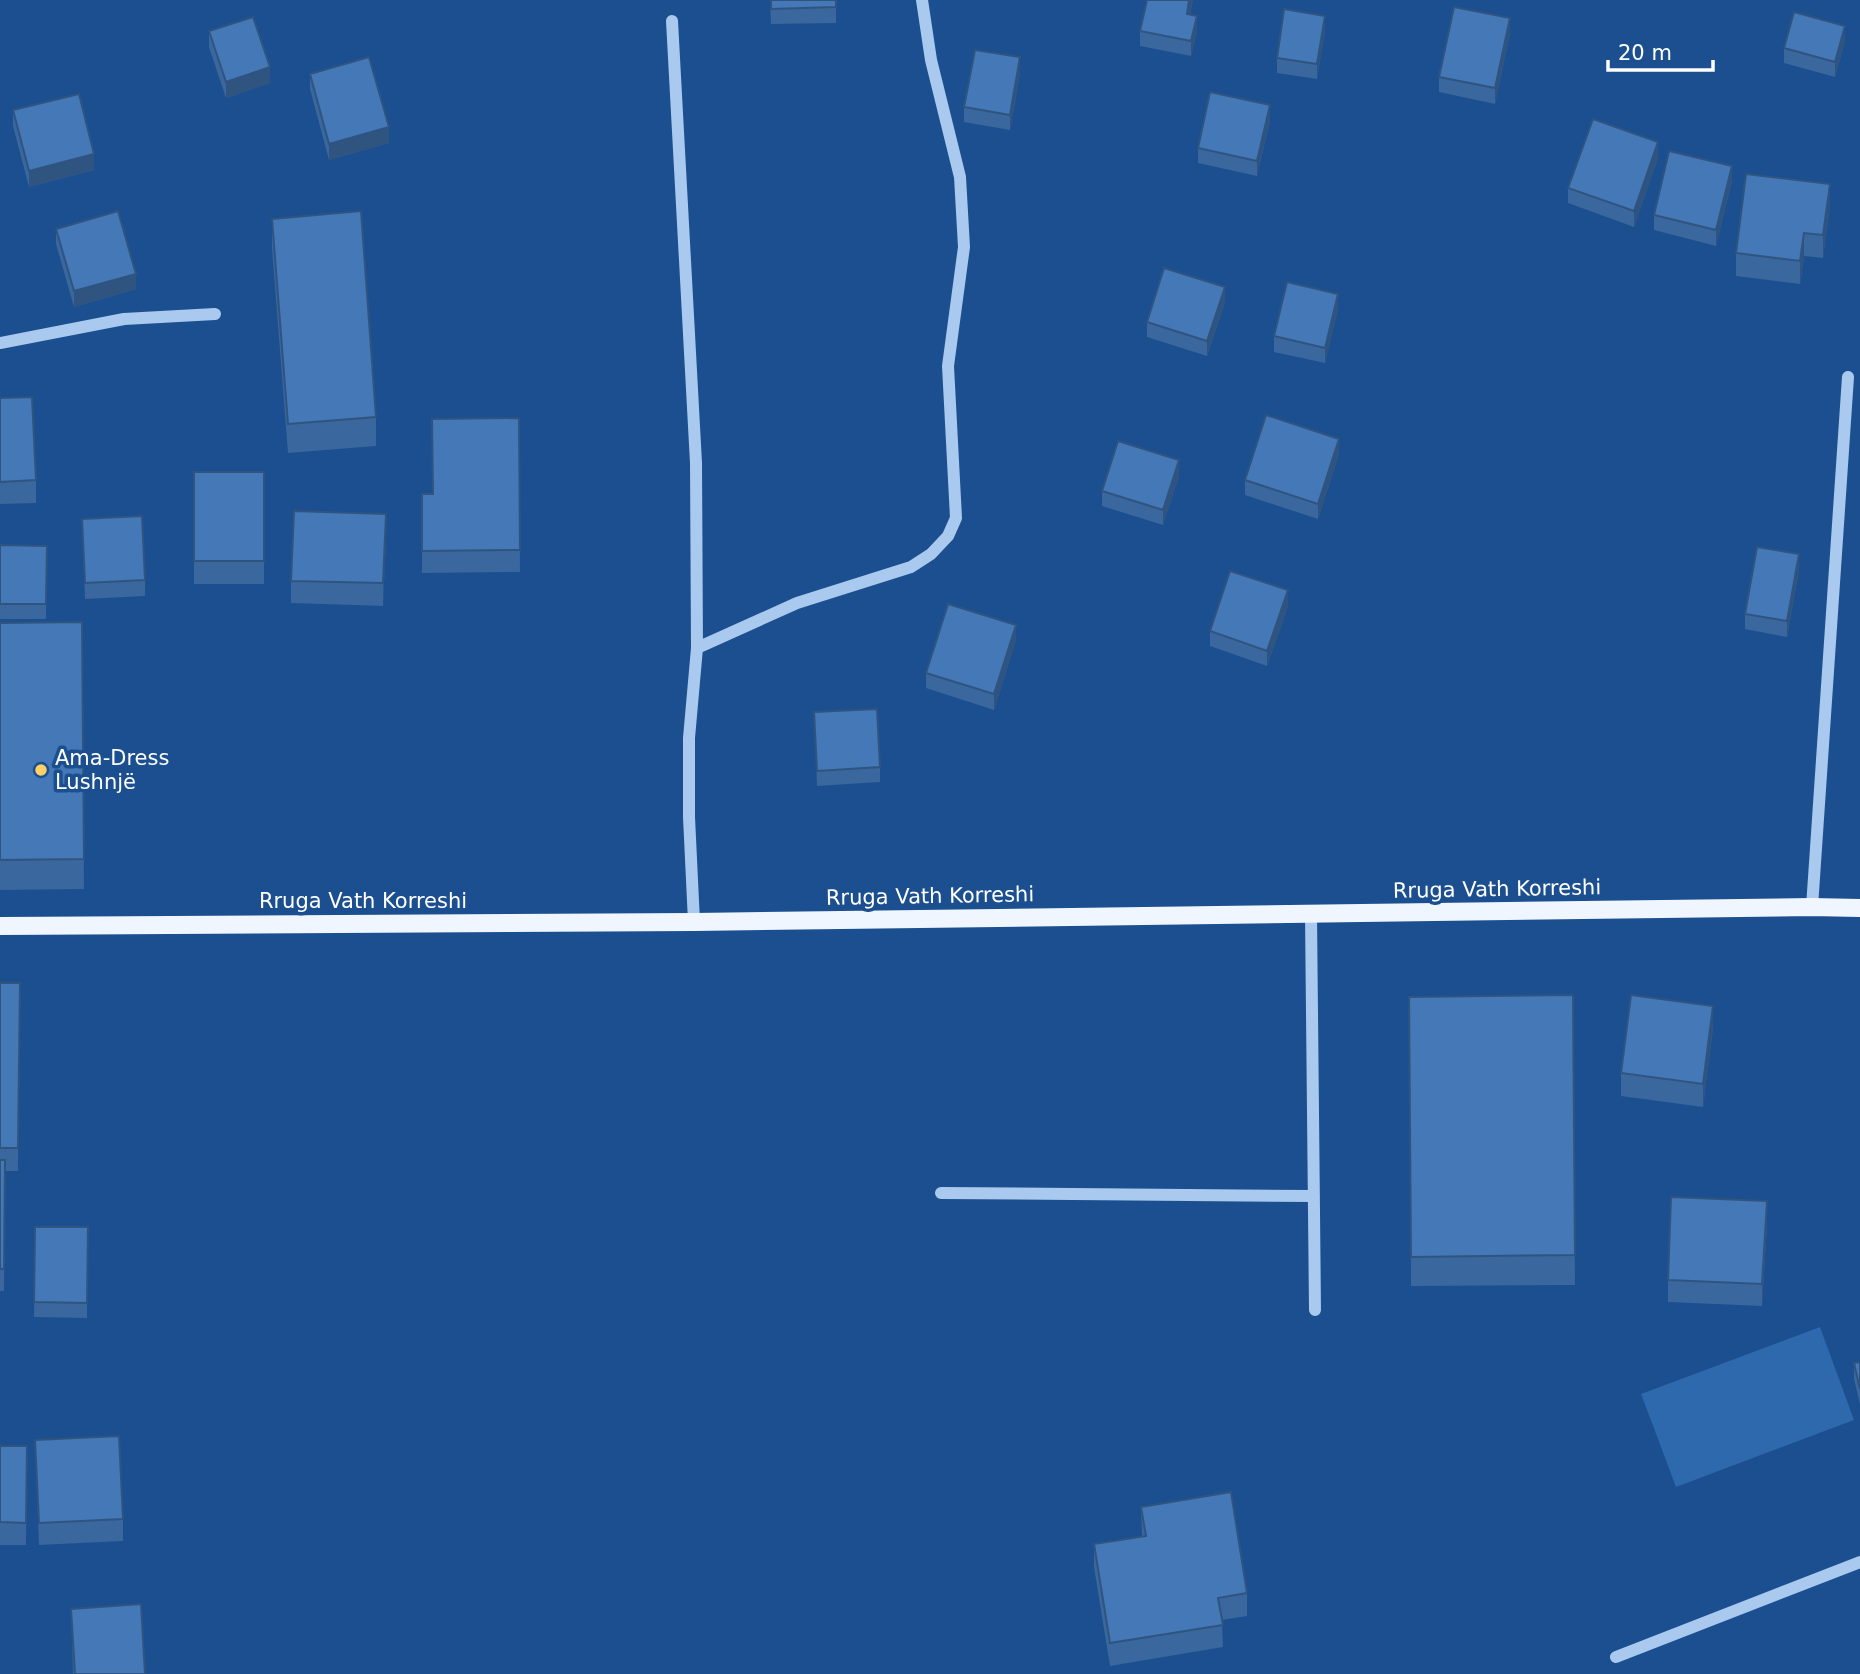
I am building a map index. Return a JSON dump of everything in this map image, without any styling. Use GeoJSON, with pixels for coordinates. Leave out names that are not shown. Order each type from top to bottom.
{"type":"FeatureCollection","features":[{"type":"Feature","properties":{"kind":"main road","name":"Rruga Vath Korreshi"},"geometry":{"type":"LineString","coordinates":[[0,926],[694,922],[1860,908]]}},
{"type":"Feature","properties":{"kind":"street"},"geometry":{"type":"LineString","coordinates":[[697,648],[797,603],[911,567],[931,554],[948,536],[956,518],[948,366],[964,247],[960,177],[931,60],[922,0]]}},
{"type":"Feature","properties":{"kind":"street"},"geometry":{"type":"LineString","coordinates":[[672,21],[696,463],[697,648],[689,737],[689,817],[694,922]]}},
{"type":"Feature","properties":{"kind":"street"},"geometry":{"type":"LineString","coordinates":[[0,343],[124,319],[215,314]]}},
{"type":"Feature","properties":{"kind":"street"},"geometry":{"type":"LineString","coordinates":[[1812,907],[1848,377]]}},
{"type":"Feature","properties":{"kind":"street"},"geometry":{"type":"LineString","coordinates":[[1311,914],[1315,1310]]}},
{"type":"Feature","properties":{"kind":"street"},"geometry":{"type":"LineString","coordinates":[[941,1193],[1314,1196]]}},
{"type":"Feature","properties":{"kind":"street"},"geometry":{"type":"LineString","coordinates":[[1616,1657],[1860,1562]]}},
{"type":"Feature","properties":{"kind":"shaded area"},"geometry":{"type":"Polygon","coordinates":[[[1820,1327],[1854,1420],[1676,1487],[1641,1394],[1820,1327]]]}},
{"type":"Feature","properties":{"kind":"building"},"geometry":{"type":"Polygon","coordinates":[[[771,0],[836,0],[836,7],[771,9],[771,0]]]}},
{"type":"Feature","properties":{"kind":"building"},"geometry":{"type":"Polygon","coordinates":[[[1147,0],[1189,0],[1187,14],[1197,16],[1191,41],[1140,31],[1147,0]]]}},
{"type":"Feature","properties":{"kind":"building"},"geometry":{"type":"Polygon","coordinates":[[[1454,7],[1510,18],[1495,88],[1439,77],[1454,7]]]}},
{"type":"Feature","properties":{"kind":"building"},"geometry":{"type":"Polygon","coordinates":[[[1284,9],[1325,16],[1317,64],[1277,58],[1284,9]]]}},
{"type":"Feature","properties":{"kind":"building"},"geometry":{"type":"Polygon","coordinates":[[[1794,12],[1845,26],[1835,62],[1784,48],[1794,12]]]}},
{"type":"Feature","properties":{"kind":"building"},"geometry":{"type":"Polygon","coordinates":[[[253,17],[270,67],[226,82],[209,31],[253,17]]]}},
{"type":"Feature","properties":{"kind":"building"},"geometry":{"type":"Polygon","coordinates":[[[975,50],[1020,57],[1010,115],[964,107],[975,50]]]}},
{"type":"Feature","properties":{"kind":"building"},"geometry":{"type":"Polygon","coordinates":[[[369,57],[389,127],[329,144],[310,74],[369,57]]]}},
{"type":"Feature","properties":{"kind":"building"},"geometry":{"type":"Polygon","coordinates":[[[1210,92],[1270,105],[1257,161],[1198,148],[1210,92]]]}},
{"type":"Feature","properties":{"kind":"building"},"geometry":{"type":"Polygon","coordinates":[[[79,94],[94,154],[29,171],[13,110],[79,94]]]}},
{"type":"Feature","properties":{"kind":"building"},"geometry":{"type":"Polygon","coordinates":[[[1593,119],[1658,142],[1634,211],[1568,188],[1593,119]]]}},
{"type":"Feature","properties":{"kind":"building"},"geometry":{"type":"Polygon","coordinates":[[[1669,151],[1732,166],[1716,230],[1654,215],[1669,151]]]}},
{"type":"Feature","properties":{"kind":"building"},"geometry":{"type":"Polygon","coordinates":[[[1746,174],[1830,184],[1823,235],[1804,233],[1800,261],[1736,253],[1746,174]]]}},
{"type":"Feature","properties":{"kind":"building"},"geometry":{"type":"Polygon","coordinates":[[[118,211],[136,274],[74,291],[56,229],[118,211]]]}},
{"type":"Feature","properties":{"kind":"building"},"geometry":{"type":"Polygon","coordinates":[[[361,211],[376,417],[288,424],[272,219],[361,211]]]}},
{"type":"Feature","properties":{"kind":"building"},"geometry":{"type":"Polygon","coordinates":[[[1164,268],[1225,287],[1207,341],[1147,322],[1164,268]]]}},
{"type":"Feature","properties":{"kind":"building"},"geometry":{"type":"Polygon","coordinates":[[[1287,282],[1338,294],[1325,348],[1274,336],[1287,282]]]}},
{"type":"Feature","properties":{"kind":"building"},"geometry":{"type":"Polygon","coordinates":[[[32,397],[36,480],[0,482],[0,398],[32,397]]]}},
{"type":"Feature","properties":{"kind":"building"},"geometry":{"type":"Polygon","coordinates":[[[1266,415],[1339,439],[1318,504],[1245,480],[1266,415]]]}},
{"type":"Feature","properties":{"kind":"building"},"geometry":{"type":"Polygon","coordinates":[[[519,418],[520,550],[422,551],[422,494],[433,494],[432,419],[519,418]]]}},
{"type":"Feature","properties":{"kind":"building"},"geometry":{"type":"Polygon","coordinates":[[[1118,441],[1179,460],[1163,510],[1102,491],[1118,441]]]}},
{"type":"Feature","properties":{"kind":"building"},"geometry":{"type":"Polygon","coordinates":[[[194,472],[264,472],[264,561],[194,561],[194,472]]]}},
{"type":"Feature","properties":{"kind":"building"},"geometry":{"type":"Polygon","coordinates":[[[294,511],[386,514],[383,583],[291,581],[294,511]]]}},
{"type":"Feature","properties":{"kind":"building"},"geometry":{"type":"Polygon","coordinates":[[[142,516],[145,580],[85,583],[82,519],[142,516]]]}},
{"type":"Feature","properties":{"kind":"building"},"geometry":{"type":"Polygon","coordinates":[[[0,545],[47,546],[46,604],[0,604],[0,545]]]}},
{"type":"Feature","properties":{"kind":"building"},"geometry":{"type":"Polygon","coordinates":[[[1757,547],[1799,554],[1787,621],[1745,614],[1757,547]]]}},
{"type":"Feature","properties":{"kind":"building"},"geometry":{"type":"Polygon","coordinates":[[[1230,571],[1288,590],[1267,651],[1210,631],[1230,571]]]}},
{"type":"Feature","properties":{"kind":"building"},"geometry":{"type":"Polygon","coordinates":[[[948,604],[1016,625],[994,694],[926,673],[948,604]]]}},
{"type":"Feature","properties":{"kind":"building","name":"Ama-Dress Lushnjë"},"geometry":{"type":"Polygon","coordinates":[[[82,622],[84,859],[0,860],[0,623],[82,622]]]}},
{"type":"Feature","properties":{"kind":"building"},"geometry":{"type":"Polygon","coordinates":[[[877,709],[880,767],[817,771],[814,712],[877,709]]]}},
{"type":"Feature","properties":{"kind":"building"},"geometry":{"type":"Polygon","coordinates":[[[0,983],[20,983],[18,1148],[0,1148],[0,983]]]}},
{"type":"Feature","properties":{"kind":"building"},"geometry":{"type":"Polygon","coordinates":[[[1573,995],[1575,1255],[1411,1257],[1409,997],[1573,995]]]}},
{"type":"Feature","properties":{"kind":"building"},"geometry":{"type":"Polygon","coordinates":[[[1631,995],[1713,1006],[1703,1084],[1621,1073],[1631,995]]]}},
{"type":"Feature","properties":{"kind":"building"},"geometry":{"type":"Polygon","coordinates":[[[0,1160],[5,1160],[4,1269],[0,1269],[0,1160]]]}},
{"type":"Feature","properties":{"kind":"building"},"geometry":{"type":"Polygon","coordinates":[[[1671,1197],[1767,1201],[1762,1284],[1668,1280],[1671,1197]]]}},
{"type":"Feature","properties":{"kind":"building"},"geometry":{"type":"Polygon","coordinates":[[[35,1227],[88,1227],[87,1303],[34,1302],[35,1227]]]}},
{"type":"Feature","properties":{"kind":"building"},"geometry":{"type":"Polygon","coordinates":[[[1860,1362],[1860,1389],[1854,1363],[1860,1362]]]}},
{"type":"Feature","properties":{"kind":"building"},"geometry":{"type":"Polygon","coordinates":[[[119,1436],[123,1519],[39,1523],[35,1440],[119,1436]]]}},
{"type":"Feature","properties":{"kind":"building"},"geometry":{"type":"Polygon","coordinates":[[[0,1446],[27,1446],[26,1523],[0,1522],[0,1446]]]}},
{"type":"Feature","properties":{"kind":"building"},"geometry":{"type":"Polygon","coordinates":[[[1231,1492],[1247,1593],[1218,1598],[1223,1625],[1110,1643],[1094,1544],[1146,1536],[1141,1507],[1231,1492]]]}},
{"type":"Feature","properties":{"kind":"building"},"geometry":{"type":"Polygon","coordinates":[[[141,1604],[145,1674],[75,1674],[71,1609],[141,1604]]]}},
{"type":"Feature","properties":{"kind":"place","name":"Ama-Dress Lushnjë"},"geometry":{"type":"Point","coordinates":[41,770]}}]}
